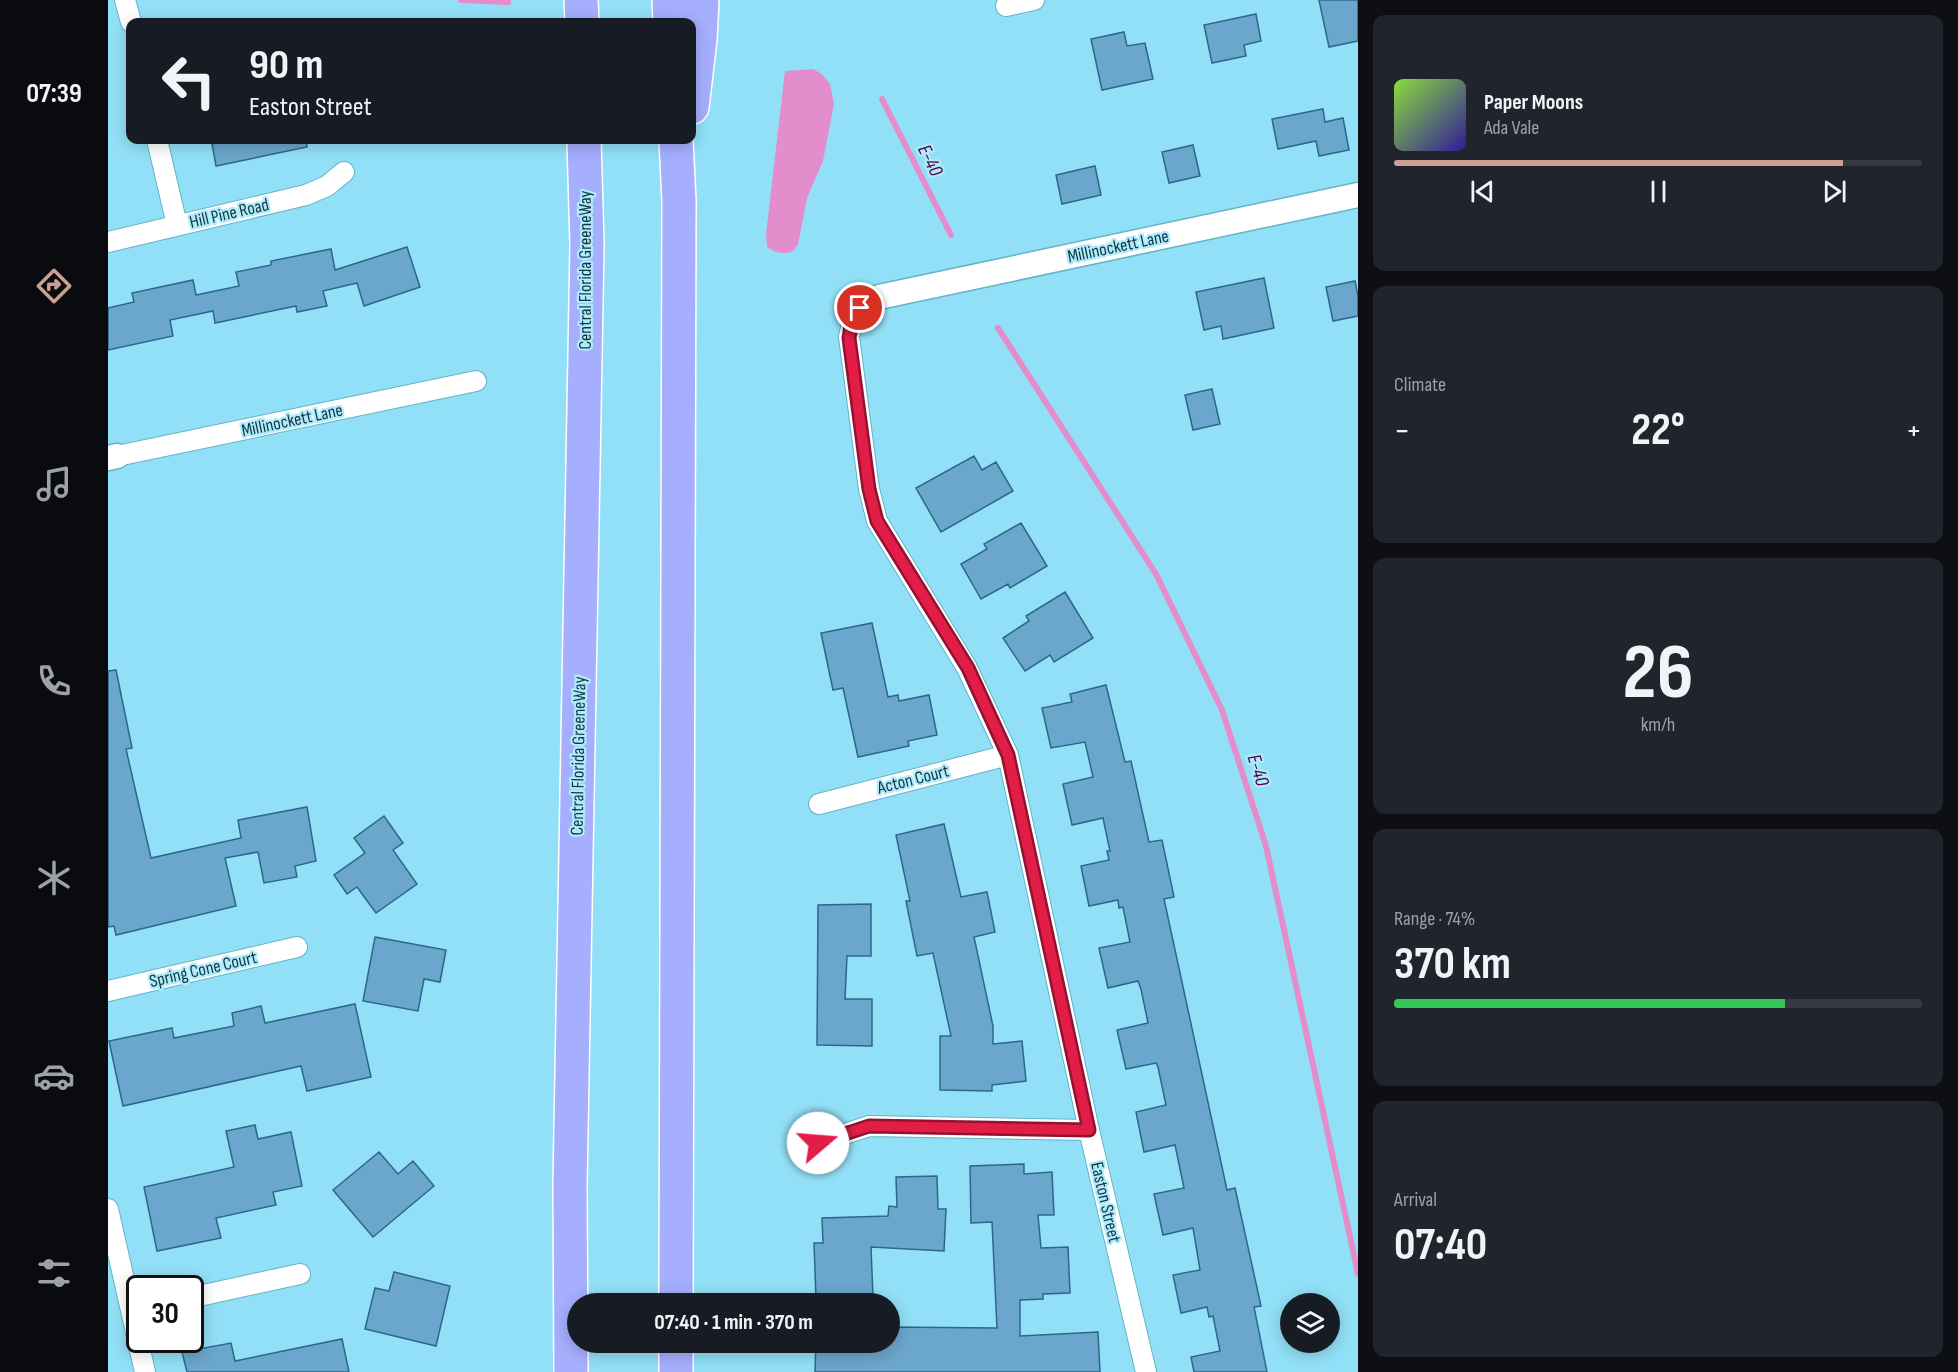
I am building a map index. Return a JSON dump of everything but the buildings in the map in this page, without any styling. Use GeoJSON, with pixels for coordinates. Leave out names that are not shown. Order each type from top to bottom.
{"type":"FeatureCollection","features":[{"type":"Feature","properties":{"kind":"highway"},"geometry":{"type":"LineString","coordinates":[[581,0],[582,18]]}},
{"type":"Feature","properties":{"kind":"highway"},"geometry":{"type":"LineString","coordinates":[[669,0],[670,18]]}},
{"type":"Feature","properties":{"kind":"highway"},"geometry":{"type":"LineString","coordinates":[[696,73],[702,0]]}},
{"type":"Feature","properties":{"kind":"highway","name":"Central Florida GreeneWay"},"geometry":{"type":"LineString","coordinates":[[572,1372],[570,1185],[587,245],[585,144]]}},
{"type":"Feature","properties":{"kind":"highway"},"geometry":{"type":"LineString","coordinates":[[676,144],[679,201],[676,1293]]}},
{"type":"Feature","properties":{"kind":"highway"},"geometry":{"type":"LineString","coordinates":[[679,201],[686,144]]}},
{"type":"Feature","properties":{"kind":"highway"},"geometry":{"type":"LineString","coordinates":[[676,1353],[676,1372]]}},
{"type":"Feature","properties":{"kind":"street"},"geometry":{"type":"LineString","coordinates":[[126,0],[130,18]]}},
{"type":"Feature","properties":{"kind":"street"},"geometry":{"type":"LineString","coordinates":[[1006,6],[1034,0]]}},
{"type":"Feature","properties":{"kind":"street"},"geometry":{"type":"LineString","coordinates":[[158,144],[177,225]]}},
{"type":"Feature","properties":{"kind":"street","name":"Hill Pine Road"},"geometry":{"type":"LineString","coordinates":[[108,242],[306,195],[327,186],[344,172]]}},
{"type":"Feature","properties":{"kind":"street","name":"Millinockett Lane"},"geometry":{"type":"LineString","coordinates":[[879,297],[1358,195]]}},
{"type":"Feature","properties":{"kind":"street","name":"Easton Street"},"geometry":{"type":"LineString","coordinates":[[879,297],[860,308],[852,320],[849,338],[869,489],[877,521],[968,668],[1008,755],[1089,1130],[1146,1372]]}},
{"type":"Feature","properties":{"kind":"street","name":"Millinockett Lane"},"geometry":{"type":"LineString","coordinates":[[113,457],[476,381]]}},
{"type":"Feature","properties":{"kind":"street","name":"Acton Court"},"geometry":{"type":"LineString","coordinates":[[819,804],[1008,755]]}},
{"type":"Feature","properties":{"kind":"street","name":"Spring Cone Court"},"geometry":{"type":"LineString","coordinates":[[108,991],[297,947]]}},
{"type":"Feature","properties":{"kind":"street"},"geometry":{"type":"LineString","coordinates":[[818,1143],[869,1126],[1089,1130]]}},
{"type":"Feature","properties":{"kind":"street"},"geometry":{"type":"LineString","coordinates":[[108,1209],[126,1276]]}},
{"type":"Feature","properties":{"kind":"street"},"geometry":{"type":"LineString","coordinates":[[204,1295],[300,1274]]}},
{"type":"Feature","properties":{"kind":"street"},"geometry":{"type":"LineString","coordinates":[[142,1353],[145,1372]]}},
{"type":"Feature","properties":{"kind":"shaded area"},"geometry":{"type":"Polygon","coordinates":[[[813,69],[822,74],[830,84],[834,104],[823,161],[807,198],[798,245],[793,251],[780,253],[767,247],[766,234],[785,71],[813,69]]]}},
{"type":"Feature","properties":{"kind":"waterway","name":"E-40"},"geometry":{"type":"LineString","coordinates":[[461,0],[508,2]]}},
{"type":"Feature","properties":{"kind":"waterway","name":"E-40"},"geometry":{"type":"LineString","coordinates":[[882,99],[951,235]]}},
{"type":"Feature","properties":{"kind":"waterway","name":"E-40"},"geometry":{"type":"LineString","coordinates":[[998,328],[1156,574],[1222,710],[1266,846],[1358,1274]]}},
{"type":"Feature","properties":{"kind":"route"},"geometry":{"type":"LineString","coordinates":[[818,1143],[869,1126],[1089,1130],[1008,755],[968,668],[877,521],[869,489],[849,338],[852,320],[860,308]]}}]}
